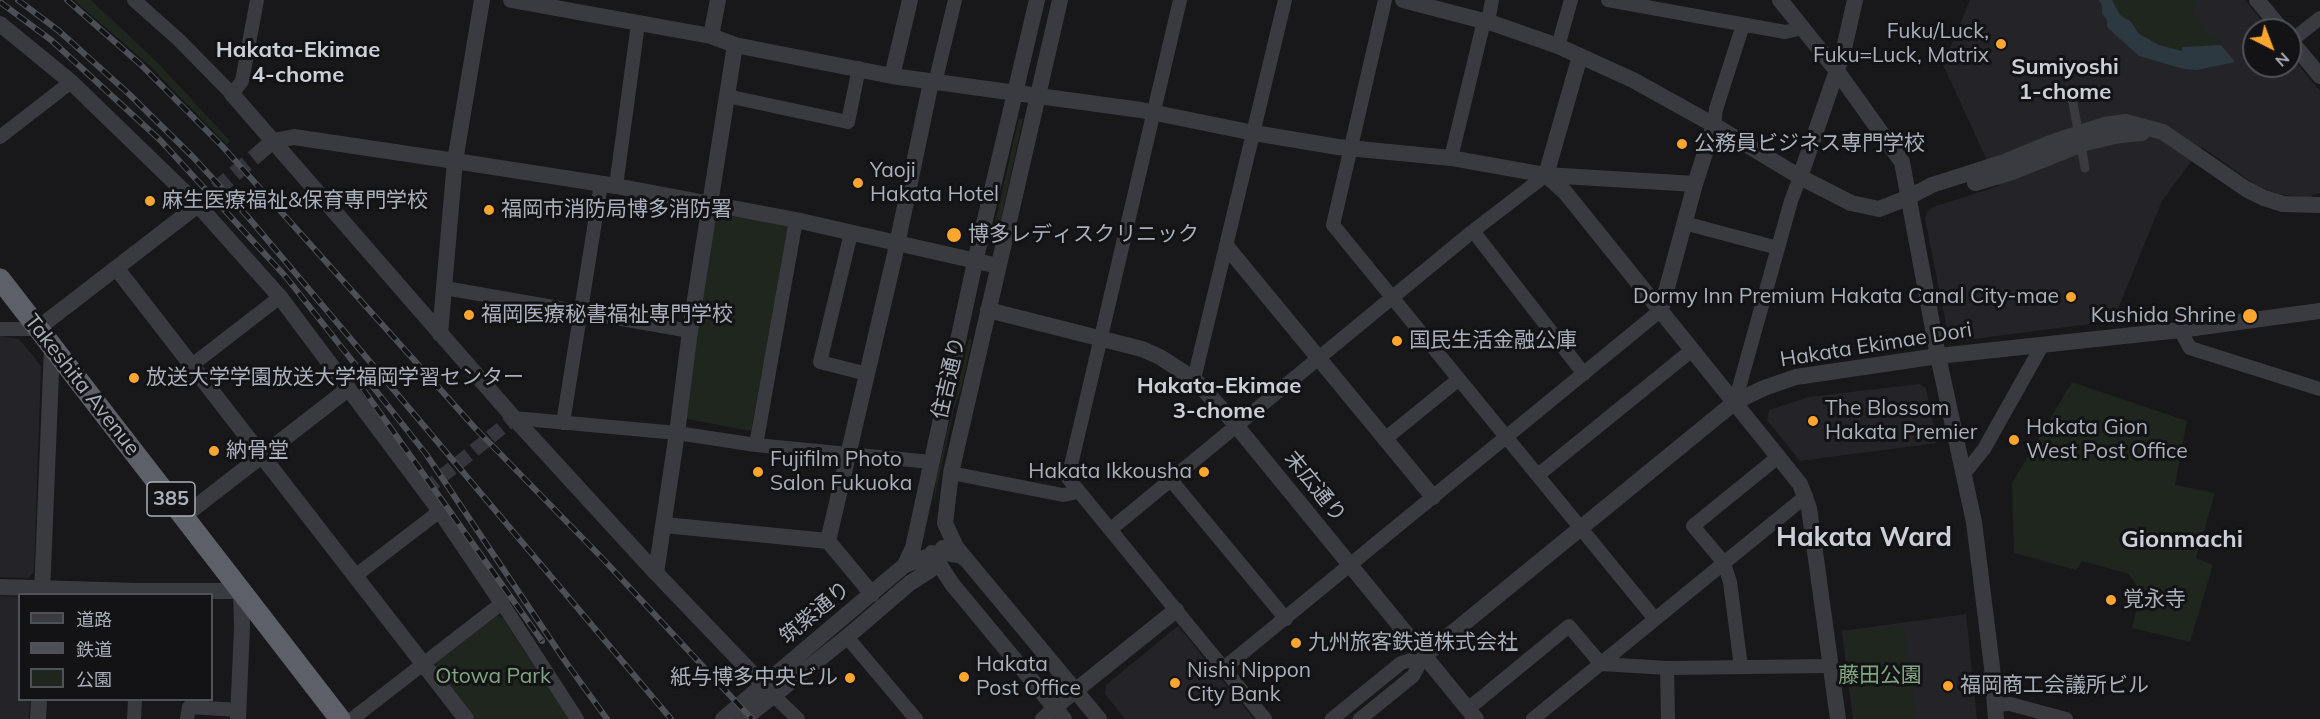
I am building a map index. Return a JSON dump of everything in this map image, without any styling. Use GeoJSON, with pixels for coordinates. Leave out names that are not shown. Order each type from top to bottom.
{"type":"FeatureCollection","features":[{"type":"Feature","properties":{"kind":"highway","name":"Takeshita Avenue"},"geometry":{"type":"LineString","coordinates":[[0,279],[340,719]]}},
{"type":"Feature","properties":{"kind":"street"},"geometry":{"type":"LineString","coordinates":[[134,0],[179,40],[232,94],[514,418],[656,573],[798,719]]}},
{"type":"Feature","properties":{"kind":"street"},"geometry":{"type":"LineString","coordinates":[[232,94],[242,81],[257,0]]}},
{"type":"Feature","properties":{"kind":"street"},"geometry":{"type":"LineString","coordinates":[[441,334],[455,161],[482,0]]}},
{"type":"Feature","properties":{"kind":"street"},"geometry":{"type":"LineString","coordinates":[[511,0],[711,36],[735,45],[892,76],[1153,113],[1254,133],[1350,148],[1451,158],[1546,175],[1695,184]]}},
{"type":"Feature","properties":{"kind":"street"},"geometry":{"type":"LineString","coordinates":[[711,36],[718,0]]}},
{"type":"Feature","properties":{"kind":"street"},"geometry":{"type":"LineString","coordinates":[[892,76],[910,0]]}},
{"type":"Feature","properties":{"kind":"street"},"geometry":{"type":"LineString","coordinates":[[828,541],[850,454],[933,83],[955,0]]}},
{"type":"Feature","properties":{"kind":"street","name":"住吉通り"},"geometry":{"type":"LineString","coordinates":[[905,565],[913,548],[919,525],[975,262],[1037,0]]}},
{"type":"Feature","properties":{"kind":"street","name":"住吉通り"},"geometry":{"type":"LineString","coordinates":[[945,523],[951,472],[1060,0]]}},
{"type":"Feature","properties":{"kind":"street"},"geometry":{"type":"LineString","coordinates":[[1180,0],[1068,478],[1265,719]]}},
{"type":"Feature","properties":{"kind":"street"},"geometry":{"type":"LineString","coordinates":[[1194,380],[1285,0]]}},
{"type":"Feature","properties":{"kind":"street"},"geometry":{"type":"LineString","coordinates":[[1385,0],[1333,225],[1655,619]]}},
{"type":"Feature","properties":{"kind":"street"},"geometry":{"type":"LineString","coordinates":[[1403,0],[1486,21],[1580,56],[1657,92],[1800,177],[1851,203],[1879,209],[1907,198],[1933,195],[2012,172],[2085,143],[2120,135],[2156,131],[2163,132],[2183,144],[2247,189],[2264,198],[2283,204],[2320,205]]}},
{"type":"Feature","properties":{"kind":"street"},"geometry":{"type":"LineString","coordinates":[[1451,158],[1492,0]]}},
{"type":"Feature","properties":{"kind":"street"},"geometry":{"type":"LineString","coordinates":[[1557,46],[1571,0]]}},
{"type":"Feature","properties":{"kind":"street"},"geometry":{"type":"LineString","coordinates":[[1608,0],[1636,3],[1785,32],[1804,28]]}},
{"type":"Feature","properties":{"kind":"street"},"geometry":{"type":"LineString","coordinates":[[1780,0],[1837,71],[1902,162],[1938,356],[1974,522],[1995,712],[2010,704],[2060,718]]}},
{"type":"Feature","properties":{"kind":"street"},"geometry":{"type":"LineString","coordinates":[[1735,402],[1791,201],[1837,71],[1847,39],[1855,0]]}},
{"type":"Feature","properties":{"kind":"street"},"geometry":{"type":"LineString","coordinates":[[2257,0],[2272,18]]}},
{"type":"Feature","properties":{"kind":"street"},"geometry":{"type":"LineString","coordinates":[[2302,29],[2318,20]]}},
{"type":"Feature","properties":{"kind":"street"},"geometry":{"type":"LineString","coordinates":[[0,24],[71,82],[198,205],[280,297],[440,511],[577,719]]}},
{"type":"Feature","properties":{"kind":"street"},"geometry":{"type":"LineString","coordinates":[[563,423],[581,313],[638,24]]}},
{"type":"Feature","properties":{"kind":"street"},"geometry":{"type":"LineString","coordinates":[[1224,668],[1661,310],[1695,184],[1714,125],[1716,109],[1743,25]]}},
{"type":"Feature","properties":{"kind":"street"},"geometry":{"type":"LineString","coordinates":[[656,573],[690,331],[735,45]]}},
{"type":"Feature","properties":{"kind":"street"},"geometry":{"type":"LineString","coordinates":[[2302,55],[2320,76]]}},
{"type":"Feature","properties":{"kind":"street"},"geometry":{"type":"LineString","coordinates":[[1111,529],[1473,231],[1546,175],[1580,56]]}},
{"type":"Feature","properties":{"kind":"street"},"geometry":{"type":"LineString","coordinates":[[727,96],[848,122],[859,69]]}},
{"type":"Feature","properties":{"kind":"street"},"geometry":{"type":"LineString","coordinates":[[0,137],[71,82]]}},
{"type":"Feature","properties":{"kind":"street"},"geometry":{"type":"LineString","coordinates":[[2072,98],[2085,168]]}},
{"type":"Feature","properties":{"kind":"street"},"geometry":{"type":"LineString","coordinates":[[259,153],[273,141],[294,137],[455,161],[608,185],[796,220],[998,266]]}},
{"type":"Feature","properties":{"kind":"street"},"geometry":{"type":"LineString","coordinates":[[1546,175],[1565,192],[1800,484],[1806,496],[1838,719]]}},
{"type":"Feature","properties":{"kind":"street"},"geometry":{"type":"LineString","coordinates":[[0,329],[18,331],[37,329],[198,205]]}},
{"type":"Feature","properties":{"kind":"street"},"geometry":{"type":"LineString","coordinates":[[756,445],[796,220]]}},
{"type":"Feature","properties":{"kind":"street"},"geometry":{"type":"LineString","coordinates":[[1684,223],[1778,248]]}},
{"type":"Feature","properties":{"kind":"street"},"geometry":{"type":"LineString","coordinates":[[1473,231],[1584,374]]}},
{"type":"Feature","properties":{"kind":"street"},"geometry":{"type":"LineString","coordinates":[[851,233],[820,362],[867,374]]}},
{"type":"Feature","properties":{"kind":"street"},"geometry":{"type":"LineString","coordinates":[[1227,247],[1433,497]]}},
{"type":"Feature","properties":{"kind":"street"},"geometry":{"type":"LineString","coordinates":[[117,269],[466,719]]}},
{"type":"Feature","properties":{"kind":"street"},"geometry":{"type":"LineString","coordinates":[[445,288],[690,331]]}},
{"type":"Feature","properties":{"kind":"street"},"geometry":{"type":"LineString","coordinates":[[192,365],[280,297]]}},
{"type":"Feature","properties":{"kind":"street","name":"末広通り"},"geometry":{"type":"LineString","coordinates":[[988,310],[1142,349],[1160,357],[1194,380],[1236,426],[1472,714]]}},
{"type":"Feature","properties":{"kind":"street","name":"Hakata Ekimae Dori"},"geometry":{"type":"LineString","coordinates":[[1360,719],[1413,676],[1424,656],[1580,528],[1735,402],[1764,388],[1796,377],[1938,356],[2180,330],[2320,311]]}},
{"type":"Feature","properties":{"kind":"street"},"geometry":{"type":"LineString","coordinates":[[2180,330],[2190,348],[2320,389]]}},
{"type":"Feature","properties":{"kind":"street"},"geometry":{"type":"LineString","coordinates":[[1964,474],[1984,449],[2043,345]]}},
{"type":"Feature","properties":{"kind":"street"},"geometry":{"type":"LineString","coordinates":[[42,591],[52,348]]}},
{"type":"Feature","properties":{"kind":"street"},"geometry":{"type":"LineString","coordinates":[[1539,475],[1692,350]]}},
{"type":"Feature","properties":{"kind":"street"},"geometry":{"type":"LineString","coordinates":[[1385,439],[1459,379]]}},
{"type":"Feature","properties":{"kind":"street"},"geometry":{"type":"LineString","coordinates":[[184,516],[348,388]]}},
{"type":"Feature","properties":{"kind":"street"},"geometry":{"type":"LineString","coordinates":[[514,418],[677,433],[756,445],[931,462]]}},
{"type":"Feature","properties":{"kind":"street"},"geometry":{"type":"LineString","coordinates":[[1742,667],[1730,582],[1724,563],[1694,526],[1778,457]]}},
{"type":"Feature","properties":{"kind":"street"},"geometry":{"type":"LineString","coordinates":[[951,472],[1063,495],[1078,492]]}},
{"type":"Feature","properties":{"kind":"street"},"geometry":{"type":"LineString","coordinates":[[1170,479],[1286,619]]}},
{"type":"Feature","properties":{"kind":"street"},"geometry":{"type":"LineString","coordinates":[[1533,719],[1806,496]]}},
{"type":"Feature","properties":{"kind":"street"},"geometry":{"type":"LineString","coordinates":[[355,576],[440,511]]}},
{"type":"Feature","properties":{"kind":"street"},"geometry":{"type":"LineString","coordinates":[[938,556],[945,523]]}},
{"type":"Feature","properties":{"kind":"street"},"geometry":{"type":"LineString","coordinates":[[945,523],[956,547],[1099,719]]}},
{"type":"Feature","properties":{"kind":"street"},"geometry":{"type":"LineString","coordinates":[[664,525],[828,541],[872,594]]}},
{"type":"Feature","properties":{"kind":"street"},"geometry":{"type":"LineString","coordinates":[[919,525],[952,584]]}},
{"type":"Feature","properties":{"kind":"street"},"geometry":{"type":"LineString","coordinates":[[938,556],[962,556],[971,565]]}},
{"type":"Feature","properties":{"kind":"street","name":"筑紫通り"},"geometry":{"type":"LineString","coordinates":[[744,719],[769,691],[905,565],[938,556]]}},
{"type":"Feature","properties":{"kind":"street","name":"筑紫通り"},"geometry":{"type":"LineString","coordinates":[[723,719],[769,691],[847,637],[917,578],[938,556]]}},
{"type":"Feature","properties":{"kind":"street"},"geometry":{"type":"LineString","coordinates":[[917,578],[933,573],[945,577],[1060,713]]}},
{"type":"Feature","properties":{"kind":"street"},"geometry":{"type":"LineString","coordinates":[[0,587],[42,591],[138,593],[241,591],[242,627],[238,714],[189,707],[187,719]]}},
{"type":"Feature","properties":{"kind":"street"},"geometry":{"type":"LineString","coordinates":[[352,719],[502,603]]}},
{"type":"Feature","properties":{"kind":"street"},"geometry":{"type":"LineString","coordinates":[[1042,719],[1060,713],[1075,690],[1176,610]]}},
{"type":"Feature","properties":{"kind":"street"},"geometry":{"type":"LineString","coordinates":[[1472,714],[1569,626],[1601,664],[1667,668],[1830,666]]}},
{"type":"Feature","properties":{"kind":"street"},"geometry":{"type":"LineString","coordinates":[[847,637],[916,719]]}},
{"type":"Feature","properties":{"kind":"street","name":"Hakata Ekimae Dori"},"geometry":{"type":"LineString","coordinates":[[1332,719],[1401,663],[1424,656]]}},
{"type":"Feature","properties":{"kind":"street"},"geometry":{"type":"LineString","coordinates":[[1667,668],[1668,719]]}},
{"type":"Feature","properties":{"kind":"street"},"geometry":{"type":"LineString","coordinates":[[38,719],[39,701]]}},
{"type":"Feature","properties":{"kind":"street"},"geometry":{"type":"LineString","coordinates":[[134,719],[135,701]]}},
{"type":"Feature","properties":{"kind":"shaded area"},"geometry":{"type":"Polygon","coordinates":[[[1970,0],[2245,0],[2259,18],[2242,18],[2242,78],[2302,78],[2302,69],[2320,91],[2320,193],[2312,195],[2311,198],[2278,194],[2256,185],[2202,147],[2162,201],[2113,321],[1953,340],[1946,324],[1925,218],[1927,212],[1933,207],[1999,186],[1943,65],[1970,0]]]}},
{"type":"Feature","properties":{"kind":"shaded area"},"geometry":{"type":"Polygon","coordinates":[[[2099,0],[2112,0],[2120,15],[2131,22],[2139,34],[2159,45],[2182,51],[2182,47],[2221,45],[2235,62],[2197,70],[2184,69],[2139,56],[2107,27],[2107,20],[2102,13],[2099,0]]]}},
{"type":"Feature","properties":{"kind":"shaded area"},"geometry":{"type":"Polygon","coordinates":[[[0,336],[19,339],[41,366],[34,572],[28,578],[0,577],[0,336]]]}},
{"type":"Feature","properties":{"kind":"shaded area"},"geometry":{"type":"Polygon","coordinates":[[[1919,384],[1926,388],[1937,443],[1800,461],[1767,420],[1769,410],[1809,397],[1919,384]]]}},
{"type":"Feature","properties":{"kind":"shaded area"},"geometry":{"type":"Polygon","coordinates":[[[0,596],[18,597],[18,701],[30,701],[29,719],[0,719],[0,596]]]}},
{"type":"Feature","properties":{"kind":"shaded area"},"geometry":{"type":"Polygon","coordinates":[[[1966,614],[1977,719],[1853,719],[1842,631],[1966,614]]]}},
{"type":"Feature","properties":{"kind":"shaded area","name":"Nishi Nippon City Bank"},"geometry":{"type":"Polygon","coordinates":[[[1178,626],[1254,719],[1125,719],[1105,694],[1106,685],[1178,626]]]}},
{"type":"Feature","properties":{"kind":"green space"},"geometry":{"type":"Polygon","coordinates":[[[74,0],[91,0],[157,62],[230,141],[227,145],[150,66],[74,0]]]}},
{"type":"Feature","properties":{"kind":"green space"},"geometry":{"type":"Polygon","coordinates":[[[2112,0],[2192,0],[2197,6],[2192,12],[2221,45],[2182,48],[2183,51],[2159,45],[2139,34],[2127,18],[2120,15],[2112,0]]]}},
{"type":"Feature","properties":{"kind":"green space"},"geometry":{"type":"Polygon","coordinates":[[[1019,118],[1023,119],[998,232],[993,231],[1019,118]]]}},
{"type":"Feature","properties":{"kind":"green space"},"geometry":{"type":"Polygon","coordinates":[[[715,213],[788,226],[751,431],[677,417],[715,213]]]}},
{"type":"Feature","properties":{"kind":"green space"},"geometry":{"type":"Polygon","coordinates":[[[969,339],[972,340],[933,505],[936,480],[969,339]]]}},
{"type":"Feature","properties":{"kind":"green space"},"geometry":{"type":"Polygon","coordinates":[[[2072,382],[2187,421],[2175,485],[2215,493],[2196,558],[2213,565],[2190,642],[2132,628],[2141,592],[2129,574],[2082,561],[2076,570],[2014,553],[2012,483],[2072,382]]]}},
{"type":"Feature","properties":{"kind":"green space","name":"Otowa Park"},"geometry":{"type":"Polygon","coordinates":[[[497,616],[502,617],[569,719],[475,719],[435,668],[436,663],[497,616]]]}},
{"type":"Feature","properties":{"kind":"green space","name":"藤田公園"},"geometry":{"type":"Polygon","coordinates":[[[1904,625],[1916,719],[1855,719],[1844,633],[1904,625]]]}},
{"type":"Feature","properties":{"kind":"tunnel"},"geometry":{"type":"LineString","coordinates":[[198,205],[259,153]]}},
{"type":"Feature","properties":{"kind":"tunnel"},"geometry":{"type":"LineString","coordinates":[[425,490],[514,418]]}},
{"type":"Feature","properties":{"kind":"railway"},"geometry":{"type":"LineString","coordinates":[[18,0],[59,31],[129,94],[193,157],[248,217],[671,719]]}},
{"type":"Feature","properties":{"kind":"railway"},"geometry":{"type":"LineString","coordinates":[[67,0],[140,64],[223,147],[475,428],[603,559],[752,719]]}},
{"type":"Feature","properties":{"kind":"railway"},"geometry":{"type":"LineString","coordinates":[[0,2],[51,40],[160,140],[286,277],[426,454],[565,661],[607,719]]}},
{"type":"Feature","properties":{"kind":"railway"},"geometry":{"type":"LineString","coordinates":[[363,389],[542,641]]}},
{"type":"Feature","properties":{"kind":"place","name":"Fuku/Luck, Fuku=Luck, Matrix"},"geometry":{"type":"Point","coordinates":[2001,44]}},
{"type":"Feature","properties":{"kind":"place","name":"公務員ビジネス専門学校"},"geometry":{"type":"Point","coordinates":[1682,144]}},
{"type":"Feature","properties":{"kind":"place","name":"Yaoji Hakata Hotel"},"geometry":{"type":"Point","coordinates":[858,183]}},
{"type":"Feature","properties":{"kind":"place","name":"麻生医療福祉&保育専門学校"},"geometry":{"type":"Point","coordinates":[150,201]}},
{"type":"Feature","properties":{"kind":"place","name":"福岡市消防局博多消防署"},"geometry":{"type":"Point","coordinates":[489,210]}},
{"type":"Feature","properties":{"kind":"place","name":"博多レディスクリニック"},"geometry":{"type":"Point","coordinates":[954,235]}},
{"type":"Feature","properties":{"kind":"place","name":"Dormy Inn Premium Hakata Canal City-mae"},"geometry":{"type":"Point","coordinates":[2071,297]}},
{"type":"Feature","properties":{"kind":"place","name":"福岡医療秘書福祉専門学校"},"geometry":{"type":"Point","coordinates":[469,315]}},
{"type":"Feature","properties":{"kind":"place","name":"Kushida Shrine"},"geometry":{"type":"Point","coordinates":[2250,316]}},
{"type":"Feature","properties":{"kind":"place","name":"国民生活金融公庫"},"geometry":{"type":"Point","coordinates":[1397,341]}},
{"type":"Feature","properties":{"kind":"place","name":"放送大学学園放送大学福岡学習センター"},"geometry":{"type":"Point","coordinates":[134,378]}},
{"type":"Feature","properties":{"kind":"place","name":"The Blossom Hakata Premier"},"geometry":{"type":"Point","coordinates":[1813,421]}},
{"type":"Feature","properties":{"kind":"place","name":"Hakata Gion West Post Office"},"geometry":{"type":"Point","coordinates":[2014,440]}},
{"type":"Feature","properties":{"kind":"place","name":"納骨堂"},"geometry":{"type":"Point","coordinates":[214,451]}},
{"type":"Feature","properties":{"kind":"place","name":"Fujifilm Photo Salon Fukuoka"},"geometry":{"type":"Point","coordinates":[758,472]}},
{"type":"Feature","properties":{"kind":"place","name":"Hakata Ikkousha"},"geometry":{"type":"Point","coordinates":[1204,472]}},
{"type":"Feature","properties":{"kind":"place","name":"覚永寺"},"geometry":{"type":"Point","coordinates":[2111,600]}},
{"type":"Feature","properties":{"kind":"place","name":"九州旅客鉄道株式会社"},"geometry":{"type":"Point","coordinates":[1296,643]}},
{"type":"Feature","properties":{"kind":"place","name":"Hakata Post Office"},"geometry":{"type":"Point","coordinates":[964,677]}},
{"type":"Feature","properties":{"kind":"place","name":"紙与博多中央ビル"},"geometry":{"type":"Point","coordinates":[850,678]}},
{"type":"Feature","properties":{"kind":"place","name":"Nishi Nippon City Bank"},"geometry":{"type":"Point","coordinates":[1175,683]}},
{"type":"Feature","properties":{"kind":"place","name":"福岡商工会議所ビル"},"geometry":{"type":"Point","coordinates":[1948,686]}},
{"type":"Feature","properties":{"kind":"district","name":"Hakata-Ekimae 4-chome"},"geometry":{"type":"Point","coordinates":[298,62]}},
{"type":"Feature","properties":{"kind":"district","name":"Sumiyoshi 1-chome"},"geometry":{"type":"Point","coordinates":[2065,80]}},
{"type":"Feature","properties":{"kind":"district","name":"Hakata-Ekimae 3-chome"},"geometry":{"type":"Point","coordinates":[1219,398]}},
{"type":"Feature","properties":{"kind":"district","name":"Hakata Ward"},"geometry":{"type":"Point","coordinates":[1864,538]}},
{"type":"Feature","properties":{"kind":"district","name":"Gionmachi"},"geometry":{"type":"Point","coordinates":[2182,540]}}]}
